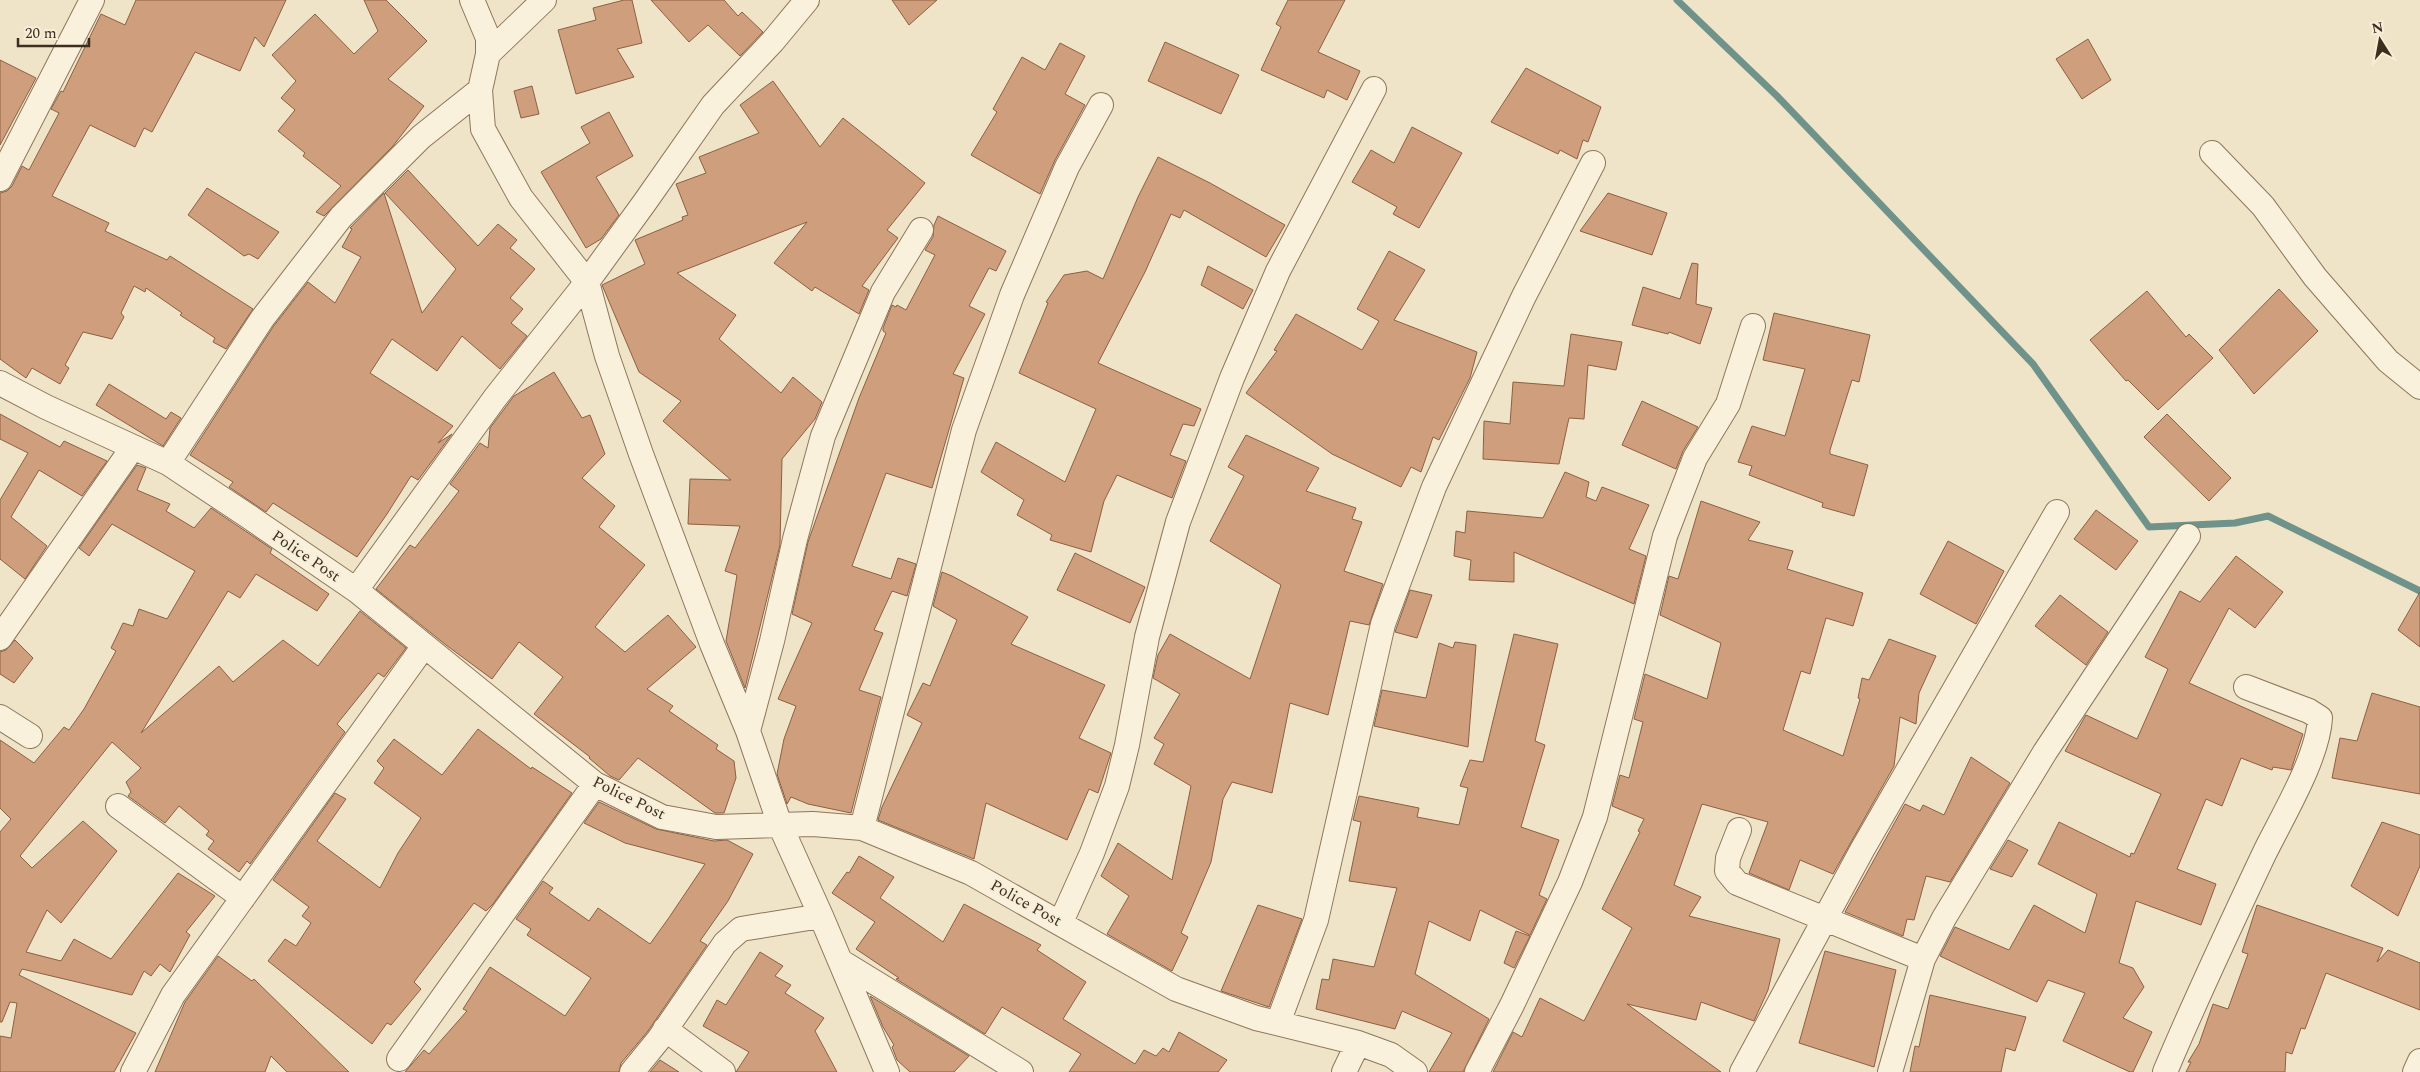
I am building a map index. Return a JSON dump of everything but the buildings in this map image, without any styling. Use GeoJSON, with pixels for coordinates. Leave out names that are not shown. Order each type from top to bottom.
{"type":"FeatureCollection","features":[{"type":"Feature","properties":{"kind":"street"},"geometry":{"type":"LineString","coordinates":[[0,180],[92,0]]}},
{"type":"Feature","properties":{"kind":"street"},"geometry":{"type":"LineString","coordinates":[[472,0],[488,38],[488,54],[480,90],[483,129],[521,198],[587,282],[607,356],[641,454],[712,644],[748,731],[780,826],[821,916],[887,1072]]}},
{"type":"Feature","properties":{"kind":"street"},"geometry":{"type":"LineString","coordinates":[[488,54],[544,0]]}},
{"type":"Feature","properties":{"kind":"street"},"geometry":{"type":"LineString","coordinates":[[356,590],[495,398],[587,282],[713,104],[773,41],[807,0]]}},
{"type":"Feature","properties":{"kind":"street"},"geometry":{"type":"LineString","coordinates":[[1061,922],[1092,853],[1118,786],[1147,637],[1178,522],[1188,495],[1232,378],[1278,271],[1374,89]]}},
{"type":"Feature","properties":{"kind":"street"},"geometry":{"type":"LineString","coordinates":[[168,463],[262,319],[341,217],[420,137],[480,90]]}},
{"type":"Feature","properties":{"kind":"street"},"geometry":{"type":"LineString","coordinates":[[862,828],[964,430],[1012,295],[1067,167],[1101,105]]}},
{"type":"Feature","properties":{"kind":"street"},"geometry":{"type":"LineString","coordinates":[[2212,153],[2263,206],[2315,277],[2388,361],[2420,387]]}},
{"type":"Feature","properties":{"kind":"street"},"geometry":{"type":"LineString","coordinates":[[1278,1023],[1316,920],[1383,624],[1434,487],[1524,296],[1593,163]]}},
{"type":"Feature","properties":{"kind":"street"},"geometry":{"type":"LineString","coordinates":[[748,731],[772,641],[795,539],[823,436],[883,292],[921,230]]}},
{"type":"Feature","properties":{"kind":"street"},"geometry":{"type":"LineString","coordinates":[[1477,1072],[1512,1005],[1566,891],[1595,817],[1665,536],[1695,458],[1728,404],[1753,326]]}},
{"type":"Feature","properties":{"kind":"street","name":"Police Post"},"geometry":{"type":"LineString","coordinates":[[0,383],[46,407],[168,463],[356,590],[594,784],[662,817],[716,827],[813,824],[862,828],[971,873],[1176,988],[1256,1018],[1358,1043],[1391,1055],[1415,1072]]}},
{"type":"Feature","properties":{"kind":"street"},"geometry":{"type":"LineString","coordinates":[[0,638],[134,447]]}},
{"type":"Feature","properties":{"kind":"street"},"geometry":{"type":"LineString","coordinates":[[1742,1072],[1862,850],[2057,512]]}},
{"type":"Feature","properties":{"kind":"street"},"geometry":{"type":"LineString","coordinates":[[1890,1072],[1923,959],[1944,918],[2045,752],[2188,536]]}},
{"type":"Feature","properties":{"kind":"street"},"geometry":{"type":"LineString","coordinates":[[133,1072],[173,995],[424,646]]}},
{"type":"Feature","properties":{"kind":"street"},"geometry":{"type":"LineString","coordinates":[[2165,1072],[2205,977],[2301,778],[2319,733],[2320,718],[2309,711],[2246,687]]}},
{"type":"Feature","properties":{"kind":"street"},"geometry":{"type":"LineString","coordinates":[[0,717],[30,736]]}},
{"type":"Feature","properties":{"kind":"street"},"geometry":{"type":"LineString","coordinates":[[399,1058],[594,784]]}},
{"type":"Feature","properties":{"kind":"street"},"geometry":{"type":"LineString","coordinates":[[118,806],[243,898]]}},
{"type":"Feature","properties":{"kind":"street"},"geometry":{"type":"LineString","coordinates":[[1739,830],[1728,858],[1727,871],[1737,883],[1923,959]]}},
{"type":"Feature","properties":{"kind":"street"},"geometry":{"type":"LineString","coordinates":[[632,1072],[726,943],[741,929],[821,916]]}},
{"type":"Feature","properties":{"kind":"street"},"geometry":{"type":"LineString","coordinates":[[840,961],[1021,1072]]}},
{"type":"Feature","properties":{"kind":"street"},"geometry":{"type":"LineString","coordinates":[[665,1029],[723,1072]]}},
{"type":"Feature","properties":{"kind":"street"},"geometry":{"type":"LineString","coordinates":[[1344,1072],[1358,1043]]}},
{"type":"Feature","properties":{"kind":"street"},"geometry":{"type":"LineString","coordinates":[[2415,1072],[2420,1061]]}},
{"type":"Feature","properties":{"kind":"waterway"},"geometry":{"type":"LineString","coordinates":[[1677,0],[1777,96],[2033,364],[2149,527],[2235,523],[2268,516],[2420,591]]}}]}
